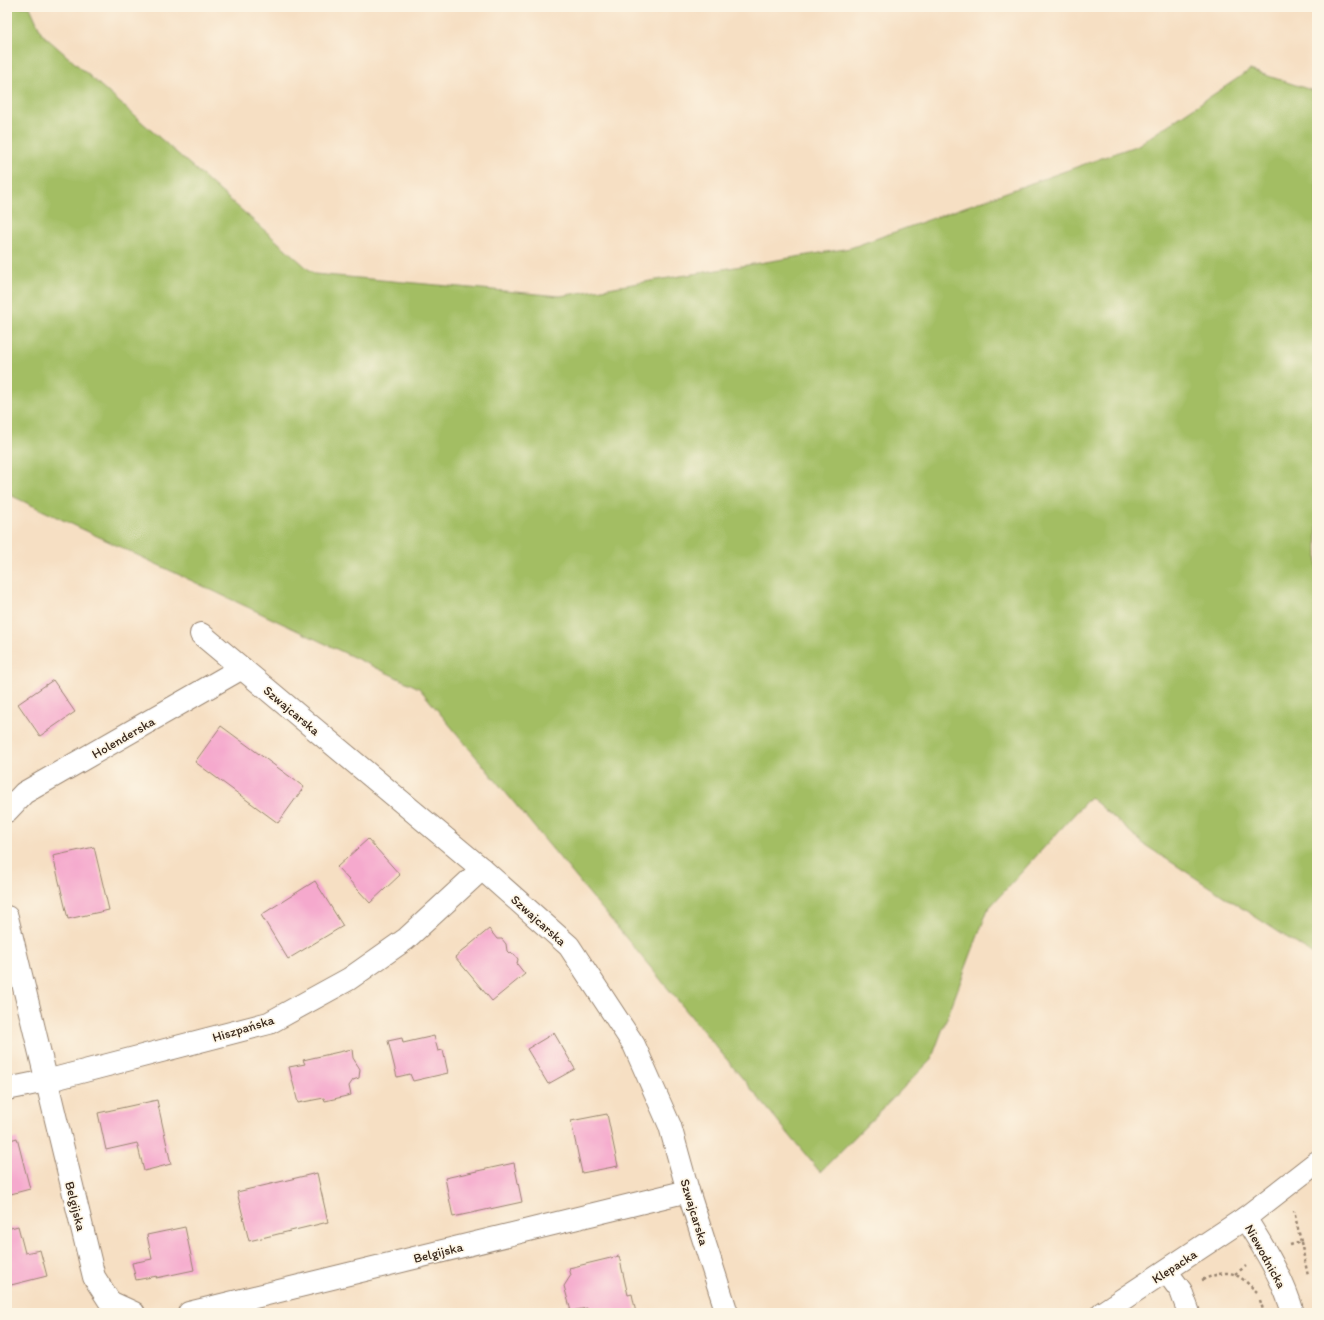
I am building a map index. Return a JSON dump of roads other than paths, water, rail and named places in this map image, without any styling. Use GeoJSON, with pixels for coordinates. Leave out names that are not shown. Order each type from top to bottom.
{"type":"FeatureCollection","features":[{"type":"Feature","properties":{"kind":"street","name":"Szwajcarska"},"geometry":{"type":"LineString","coordinates":[[201,634],[482,869],[569,946],[634,1045],[670,1126],[688,1191],[727,1313]]}},
{"type":"Feature","properties":{"kind":"street","name":"Holenderska"},"geometry":{"type":"LineString","coordinates":[[7,811],[24,793],[242,668]]}},
{"type":"Feature","properties":{"kind":"street","name":"Hiszpańska"},"geometry":{"type":"LineString","coordinates":[[7,1089],[46,1081],[269,1023],[349,979],[406,939],[482,869]]}},
{"type":"Feature","properties":{"kind":"street"},"geometry":{"type":"LineString","coordinates":[[7,917],[46,1081]]}},
{"type":"Feature","properties":{"kind":"street","name":"Belgijska"},"geometry":{"type":"LineString","coordinates":[[46,1081],[94,1277],[110,1302],[134,1313]]}},
{"type":"Feature","properties":{"kind":"street","name":"Niewodnicka"},"geometry":{"type":"LineString","coordinates":[[1293,1313],[1282,1282],[1245,1218],[1317,1162]]}},
{"type":"Feature","properties":{"kind":"street","name":"Belgijska"},"geometry":{"type":"LineString","coordinates":[[189,1313],[688,1191]]}},
{"type":"Feature","properties":{"kind":"street","name":"Klepacka"},"geometry":{"type":"LineString","coordinates":[[1102,1313],[1245,1218]]}},
{"type":"Feature","properties":{"kind":"street"},"geometry":{"type":"LineString","coordinates":[[1166,1271],[1181,1291],[1190,1313]]}}]}
